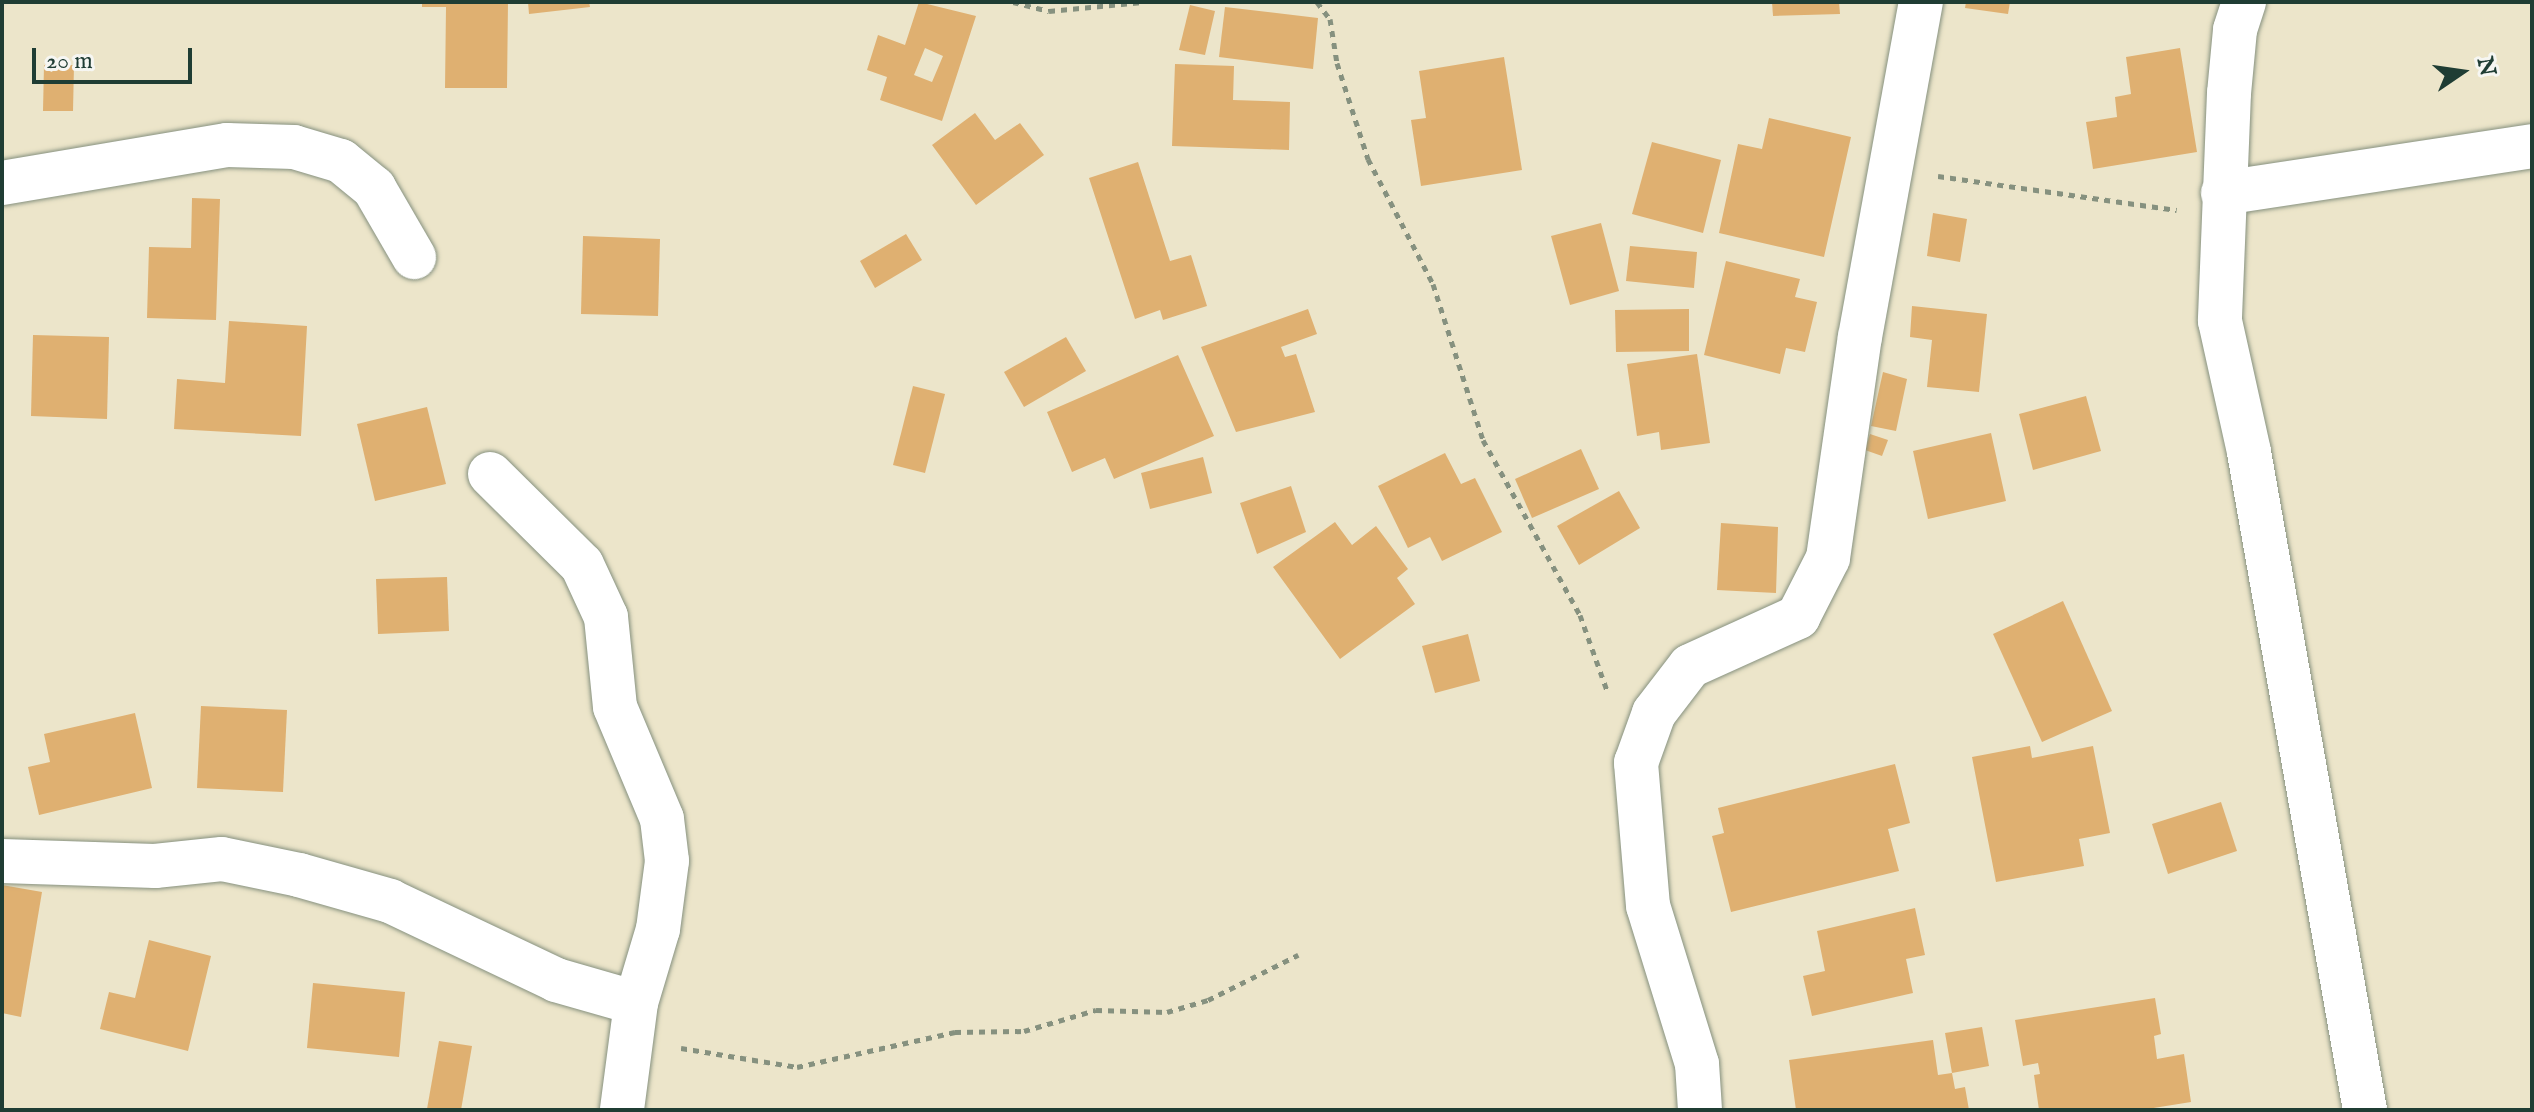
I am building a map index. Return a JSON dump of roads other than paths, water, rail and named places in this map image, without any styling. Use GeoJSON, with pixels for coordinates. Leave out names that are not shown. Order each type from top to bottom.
{"type":"FeatureCollection","features":[{"type":"Feature","properties":{"kind":"street"},"geometry":{"type":"LineString","coordinates":[[1700,1110],[1697,1064],[1648,906],[1636,763],[1654,713],[1690,666],[1798,617],[1815,591],[1828,558],[1860,337],[1896,160],[1921,2]]}},
{"type":"Feature","properties":{"kind":"street"},"geometry":{"type":"LineString","coordinates":[[2244,2],[2235,30],[2222,207],[2220,321],[2249,452],[2365,1110]]}},
{"type":"Feature","properties":{"kind":"street"},"geometry":{"type":"LineString","coordinates":[[2,183],[227,145],[294,147],[341,161],[374,188],[414,257]]}},
{"type":"Feature","properties":{"kind":"street"},"geometry":{"type":"LineString","coordinates":[[2222,207],[2532,146]]}},
{"type":"Feature","properties":{"kind":"street"},"geometry":{"type":"LineString","coordinates":[[490,474],[582,565],[606,617],[615,707],[662,819],[666,875],[658,929],[633,1017],[622,1110]]}},
{"type":"Feature","properties":{"kind":"street"},"geometry":{"type":"LineString","coordinates":[[2,861],[155,866],[222,859],[299,875],[390,901],[633,1017]]}}]}
